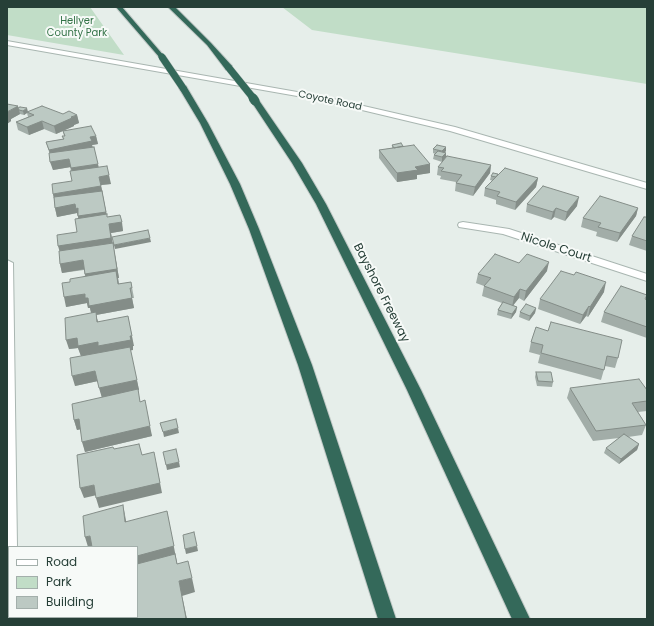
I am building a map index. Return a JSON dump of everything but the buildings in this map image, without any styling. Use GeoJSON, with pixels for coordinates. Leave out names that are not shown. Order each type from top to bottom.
{"type":"FeatureCollection","features":[{"type":"Feature","properties":{"kind":"highway"},"geometry":{"type":"LineString","coordinates":[[119,7],[162,57],[183,88],[204,123],[235,184],[305,365],[387,619]]}},
{"type":"Feature","properties":{"kind":"highway","name":"Bayshore Freeway"},"geometry":{"type":"LineString","coordinates":[[171,7],[208,44],[229,68],[254,101],[297,164],[321,204],[414,390],[520,619]]}},
{"type":"Feature","properties":{"kind":"street","name":"Coyote Road"},"geometry":{"type":"LineString","coordinates":[[7,43],[320,98],[452,129],[647,186]]}},
{"type":"Feature","properties":{"kind":"street","name":"Nicole Court"},"geometry":{"type":"LineString","coordinates":[[463,225],[505,231],[647,278]]}},
{"type":"Feature","properties":{"kind":"street"},"geometry":{"type":"LineString","coordinates":[[7,263],[9,546]]}},
{"type":"Feature","properties":{"kind":"green space","name":"Hellyer County Park"},"geometry":{"type":"Polygon","coordinates":[[[7,7],[90,7],[124,55],[7,35],[7,7]]]}},
{"type":"Feature","properties":{"kind":"green space"},"geometry":{"type":"Polygon","coordinates":[[[282,7],[647,7],[647,84],[312,30],[282,7]]]}}]}
